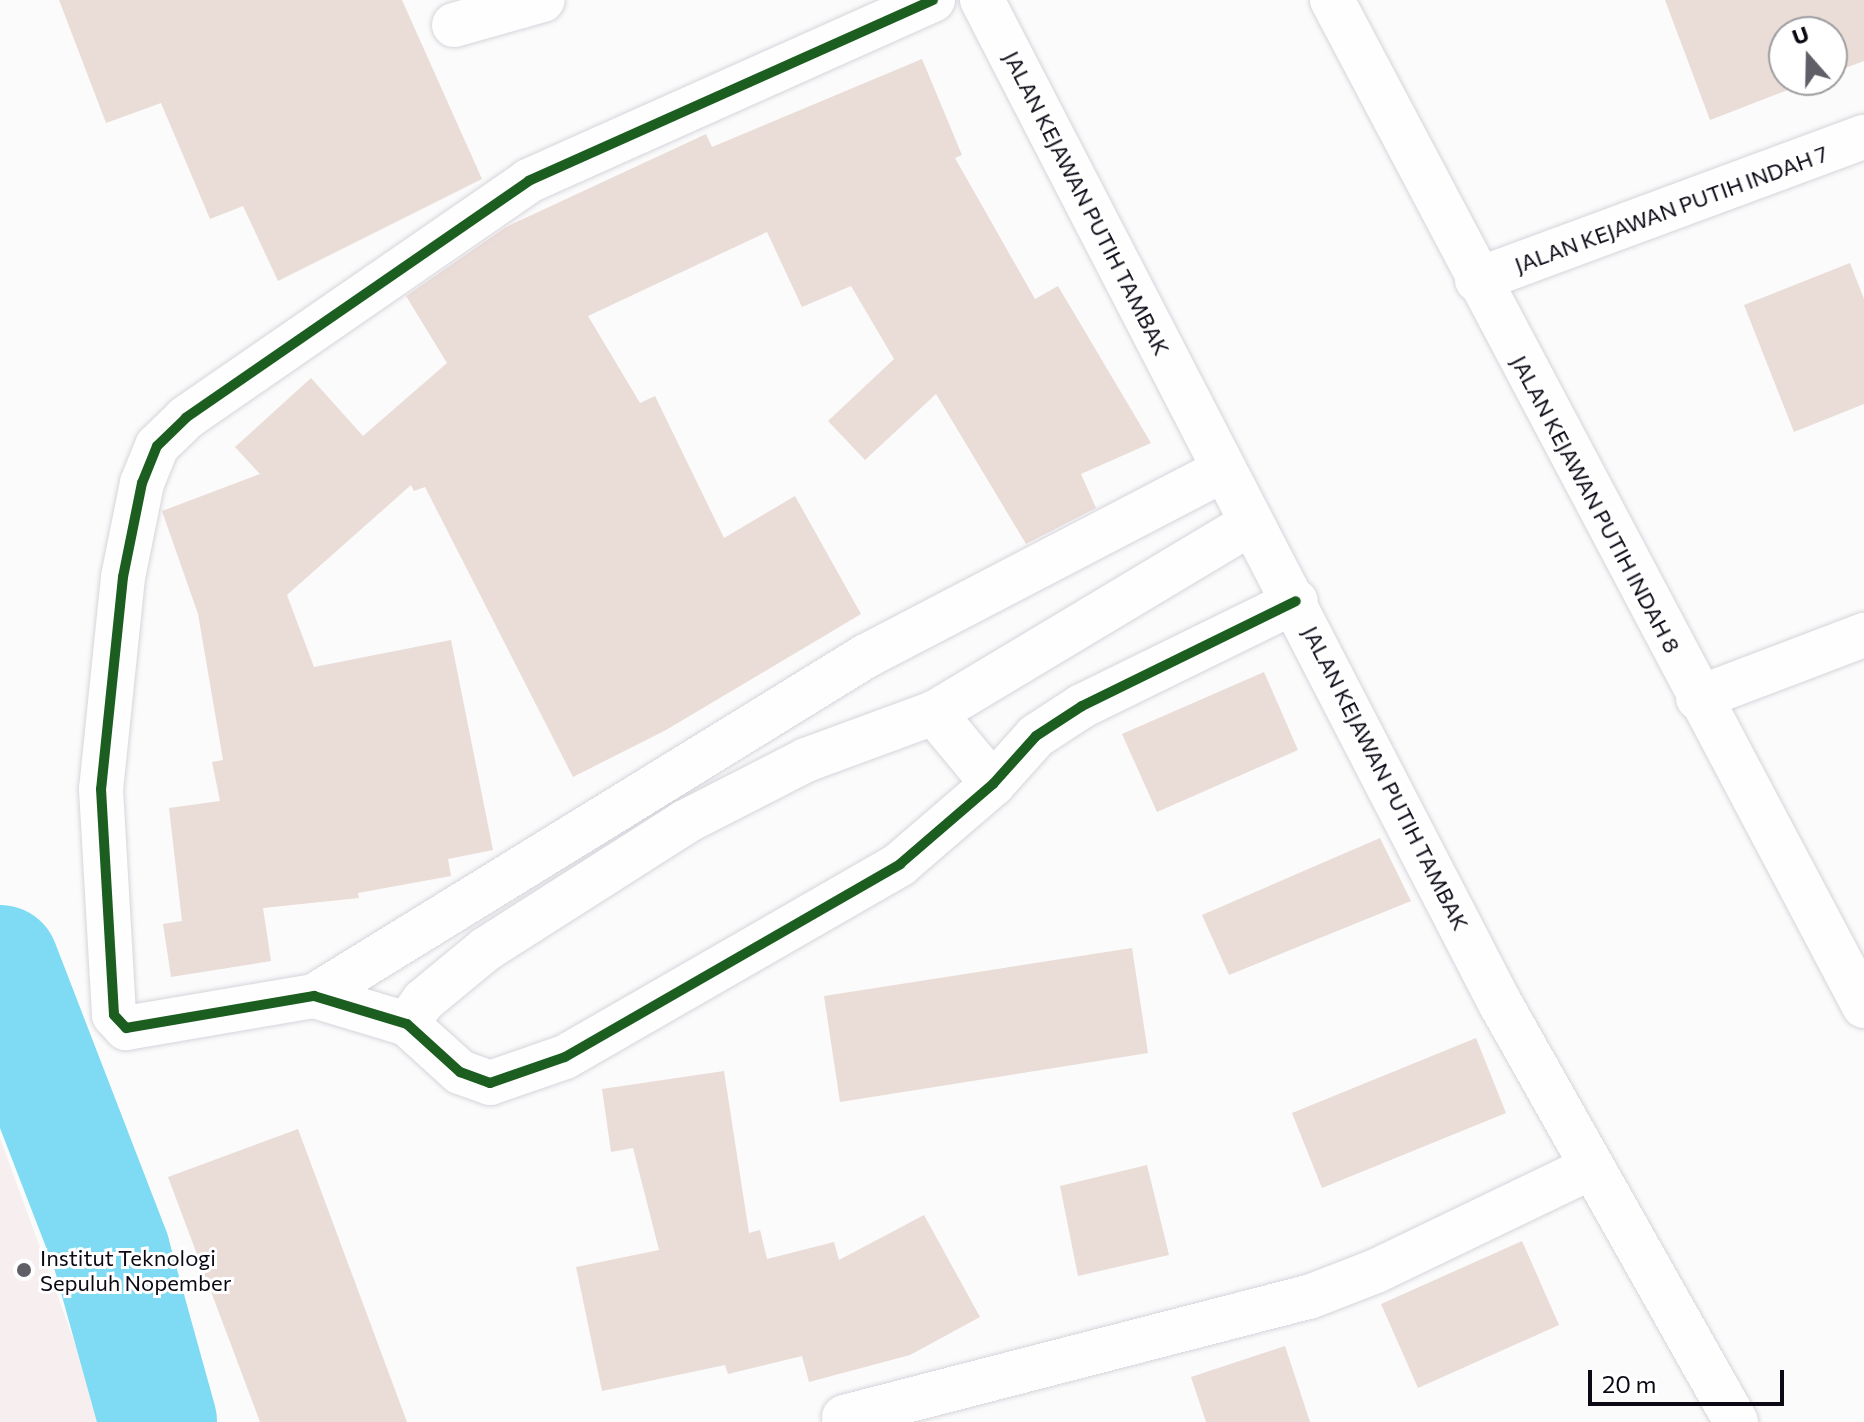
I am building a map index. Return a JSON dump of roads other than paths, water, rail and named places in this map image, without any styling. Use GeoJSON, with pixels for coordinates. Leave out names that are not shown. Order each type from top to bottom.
{"type":"FeatureCollection","features":[{"type":"Feature","properties":{"kind":"street"},"geometry":{"type":"LineString","coordinates":[[454,25],[543,0]]}},
{"type":"Feature","properties":{"kind":"street"},"geometry":{"type":"LineString","coordinates":[[933,0],[529,181],[186,418],[157,446],[142,483],[123,577],[101,789],[114,1015],[126,1028],[314,996],[866,656],[1223,470]]}},
{"type":"Feature","properties":{"kind":"street","name":"JALAN KEJAWAN PUTIH TAMBAK"},"geometry":{"type":"LineString","coordinates":[[982,0],[1223,470],[1296,601],[1500,1003],[1590,1168],[1736,1422]]}},
{"type":"Feature","properties":{"kind":"street","name":"JALAN KEJAWAN PUTIH INDAH 8"},"geometry":{"type":"LineString","coordinates":[[1332,0],[1698,698],[1864,1006]]}},
{"type":"Feature","properties":{"kind":"street","name":"JALAN KEJAWAN PUTIH INDAH 7"},"geometry":{"type":"LineString","coordinates":[[1477,280],[1864,137]]}},
{"type":"Feature","properties":{"kind":"street"},"geometry":{"type":"LineString","coordinates":[[407,1024],[423,1001],[486,949],[685,822],[806,760],[934,713],[1251,523]]}},
{"type":"Feature","properties":{"kind":"street"},"geometry":{"type":"LineString","coordinates":[[314,996],[407,1024],[460,1072],[490,1083],[565,1057],[900,864],[993,784],[1036,736],[1082,706],[1296,601]]}},
{"type":"Feature","properties":{"kind":"street"},"geometry":{"type":"LineString","coordinates":[[1698,698],[1864,635]]}},
{"type":"Feature","properties":{"kind":"street"},"geometry":{"type":"LineString","coordinates":[[934,713],[993,784]]}},
{"type":"Feature","properties":{"kind":"street"},"geometry":{"type":"LineString","coordinates":[[844,1417],[1309,1297],[1376,1271],[1590,1168]]}},
{"type":"Feature","properties":{"kind":"waterway"},"geometry":{"type":"LineString","coordinates":[[0,964],[111,1252],[158,1422]]}},
{"type":"Feature","properties":{"kind":"place","name":"Institut Teknologi Sepuluh Nopember"},"geometry":{"type":"Point","coordinates":[24,1270]}}]}
